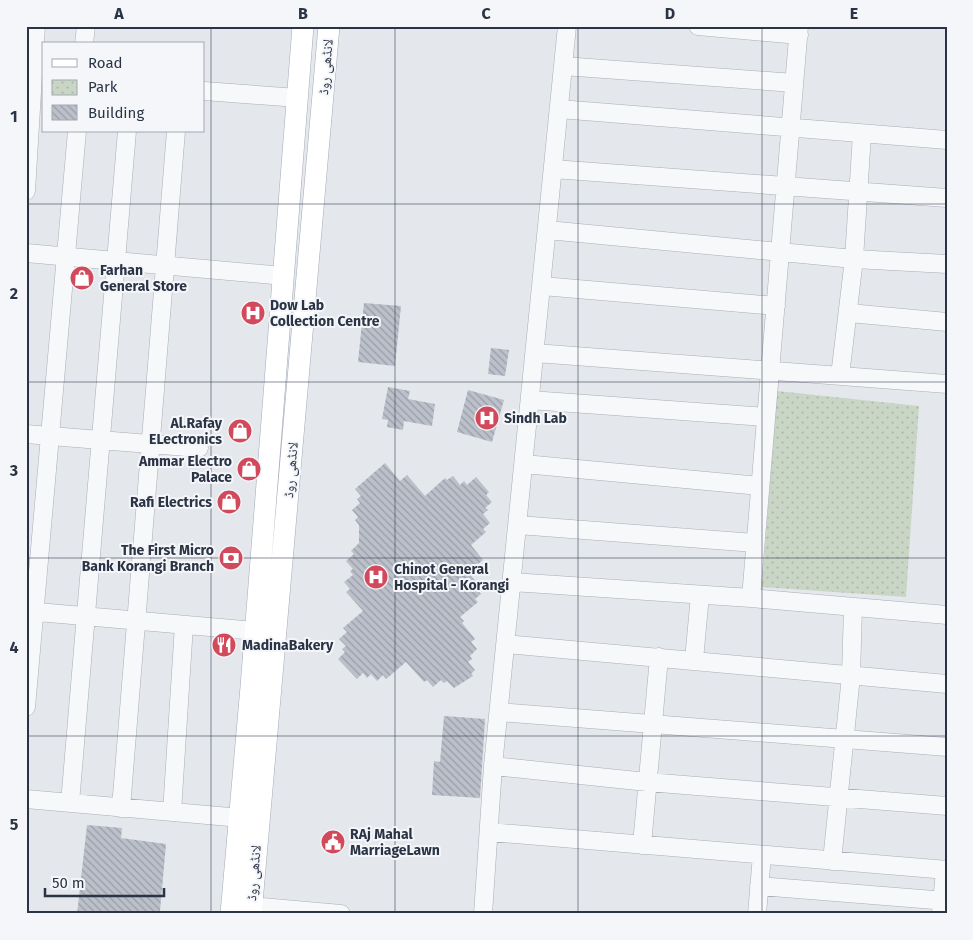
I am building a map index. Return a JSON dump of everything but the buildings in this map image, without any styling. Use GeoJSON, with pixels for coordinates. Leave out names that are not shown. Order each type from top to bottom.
{"type":"FeatureCollection","features":[{"type":"Feature","properties":{"kind":"main road","name":"لانڈھی روڈ"},"geometry":{"type":"LineString","coordinates":[[231,914],[256,631],[303,26]]}},
{"type":"Feature","properties":{"kind":"main road","name":"لانڈھی روڈ"},"geometry":{"type":"LineString","coordinates":[[251,910],[329,26]]}},
{"type":"Feature","properties":{"kind":"street"},"geometry":{"type":"LineString","coordinates":[[26,191],[36,26]]}},
{"type":"Feature","properties":{"kind":"street"},"geometry":{"type":"LineString","coordinates":[[84,42],[86,26]]}},
{"type":"Feature","properties":{"kind":"street"},"geometry":{"type":"LineString","coordinates":[[483,914],[493,766],[567,26]]}},
{"type":"Feature","properties":{"kind":"street"},"geometry":{"type":"LineString","coordinates":[[698,26],[799,31],[750,598]]}},
{"type":"Feature","properties":{"kind":"street"},"geometry":{"type":"LineString","coordinates":[[563,66],[794,83]]}},
{"type":"Feature","properties":{"kind":"street"},"geometry":{"type":"LineString","coordinates":[[205,91],[298,98]]}},
{"type":"Feature","properties":{"kind":"street"},"geometry":{"type":"LineString","coordinates":[[559,109],[947,140]]}},
{"type":"Feature","properties":{"kind":"street"},"geometry":{"type":"LineString","coordinates":[[26,707],[30,612],[50,436],[77,132]]}},
{"type":"Feature","properties":{"kind":"street"},"geometry":{"type":"LineString","coordinates":[[70,803],[127,132]]}},
{"type":"Feature","properties":{"kind":"street"},"geometry":{"type":"LineString","coordinates":[[121,808],[176,132]]}},
{"type":"Feature","properties":{"kind":"street"},"geometry":{"type":"LineString","coordinates":[[840,376],[854,259],[862,134]]}},
{"type":"Feature","properties":{"kind":"street"},"geometry":{"type":"LineString","coordinates":[[553,169],[947,198]]}},
{"type":"Feature","properties":{"kind":"street"},"geometry":{"type":"LineString","coordinates":[[547,230],[854,259],[947,264]]}},
{"type":"Feature","properties":{"kind":"street"},"geometry":{"type":"LineString","coordinates":[[26,253],[284,276]]}},
{"type":"Feature","properties":{"kind":"street"},"geometry":{"type":"LineString","coordinates":[[542,286],[776,306]]}},
{"type":"Feature","properties":{"kind":"street"},"geometry":{"type":"LineString","coordinates":[[849,313],[947,322]]}},
{"type":"Feature","properties":{"kind":"street"},"geometry":{"type":"LineString","coordinates":[[535,353],[947,384]]}},
{"type":"Feature","properties":{"kind":"street"},"geometry":{"type":"LineString","coordinates":[[530,400],[766,417]]}},
{"type":"Feature","properties":{"kind":"street"},"geometry":{"type":"LineString","coordinates":[[26,434],[199,448]]}},
{"type":"Feature","properties":{"kind":"street"},"geometry":{"type":"LineString","coordinates":[[524,464],[760,486]]}},
{"type":"Feature","properties":{"kind":"street"},"geometry":{"type":"LineString","coordinates":[[518,525],[755,543]]}},
{"type":"Feature","properties":{"kind":"street"},"geometry":{"type":"LineString","coordinates":[[512,582],[750,598],[947,615]]}},
{"type":"Feature","properties":{"kind":"street"},"geometry":{"type":"LineString","coordinates":[[694,660],[700,595]]}},
{"type":"Feature","properties":{"kind":"street"},"geometry":{"type":"LineString","coordinates":[[832,861],[845,740],[853,607]]}},
{"type":"Feature","properties":{"kind":"street"},"geometry":{"type":"LineString","coordinates":[[30,612],[256,631]]}},
{"type":"Feature","properties":{"kind":"street"},"geometry":{"type":"LineString","coordinates":[[172,812],[184,625]]}},
{"type":"Feature","properties":{"kind":"street"},"geometry":{"type":"LineString","coordinates":[[506,644],[947,684]]}},
{"type":"Feature","properties":{"kind":"street"},"geometry":{"type":"LineString","coordinates":[[642,845],[654,726],[658,657]]}},
{"type":"Feature","properties":{"kind":"street"},"geometry":{"type":"LineString","coordinates":[[499,712],[654,726],[947,747]]}},
{"type":"Feature","properties":{"kind":"street"},"geometry":{"type":"LineString","coordinates":[[493,766],[647,782],[947,806]]}},
{"type":"Feature","properties":{"kind":"street"},"geometry":{"type":"LineString","coordinates":[[26,799],[240,818]]}},
{"type":"Feature","properties":{"kind":"street"},"geometry":{"type":"LineString","coordinates":[[489,832],[946,870],[943,905],[759,886]]}},
{"type":"Feature","properties":{"kind":"street"},"geometry":{"type":"LineString","coordinates":[[757,914],[762,855]]}},
{"type":"Feature","properties":{"kind":"street"},"geometry":{"type":"LineString","coordinates":[[251,910],[341,914]]}},
{"type":"Feature","properties":{"kind":"green space"},"geometry":{"type":"Polygon","coordinates":[[[777,391],[919,406],[906,597],[762,587],[777,391]]]}},
{"type":"Feature","properties":{"kind":"place","name":"Farhan General Store"},"geometry":{"type":"Point","coordinates":[82,278]}},
{"type":"Feature","properties":{"kind":"place","name":"Dow Lab Collection Centre"},"geometry":{"type":"Point","coordinates":[253,313]}},
{"type":"Feature","properties":{"kind":"place","name":"Sindh Lab"},"geometry":{"type":"Point","coordinates":[487,418]}},
{"type":"Feature","properties":{"kind":"place","name":"Al.Rafay ELectronics"},"geometry":{"type":"Point","coordinates":[240,431]}},
{"type":"Feature","properties":{"kind":"place","name":"Ammar Electro Palace"},"geometry":{"type":"Point","coordinates":[249,469]}},
{"type":"Feature","properties":{"kind":"place","name":"Rafi Electrics"},"geometry":{"type":"Point","coordinates":[229,502]}},
{"type":"Feature","properties":{"kind":"place","name":"The First Micro Bank Korangi Branch"},"geometry":{"type":"Point","coordinates":[231,558]}},
{"type":"Feature","properties":{"kind":"place","name":"Chinot General Hospital - Korangi"},"geometry":{"type":"Point","coordinates":[376,577]}},
{"type":"Feature","properties":{"kind":"place","name":"MadinaBakery"},"geometry":{"type":"Point","coordinates":[224,645]}},
{"type":"Feature","properties":{"kind":"place","name":"RAj Mahal MarriageLawn"},"geometry":{"type":"Point","coordinates":[333,842]}}]}
